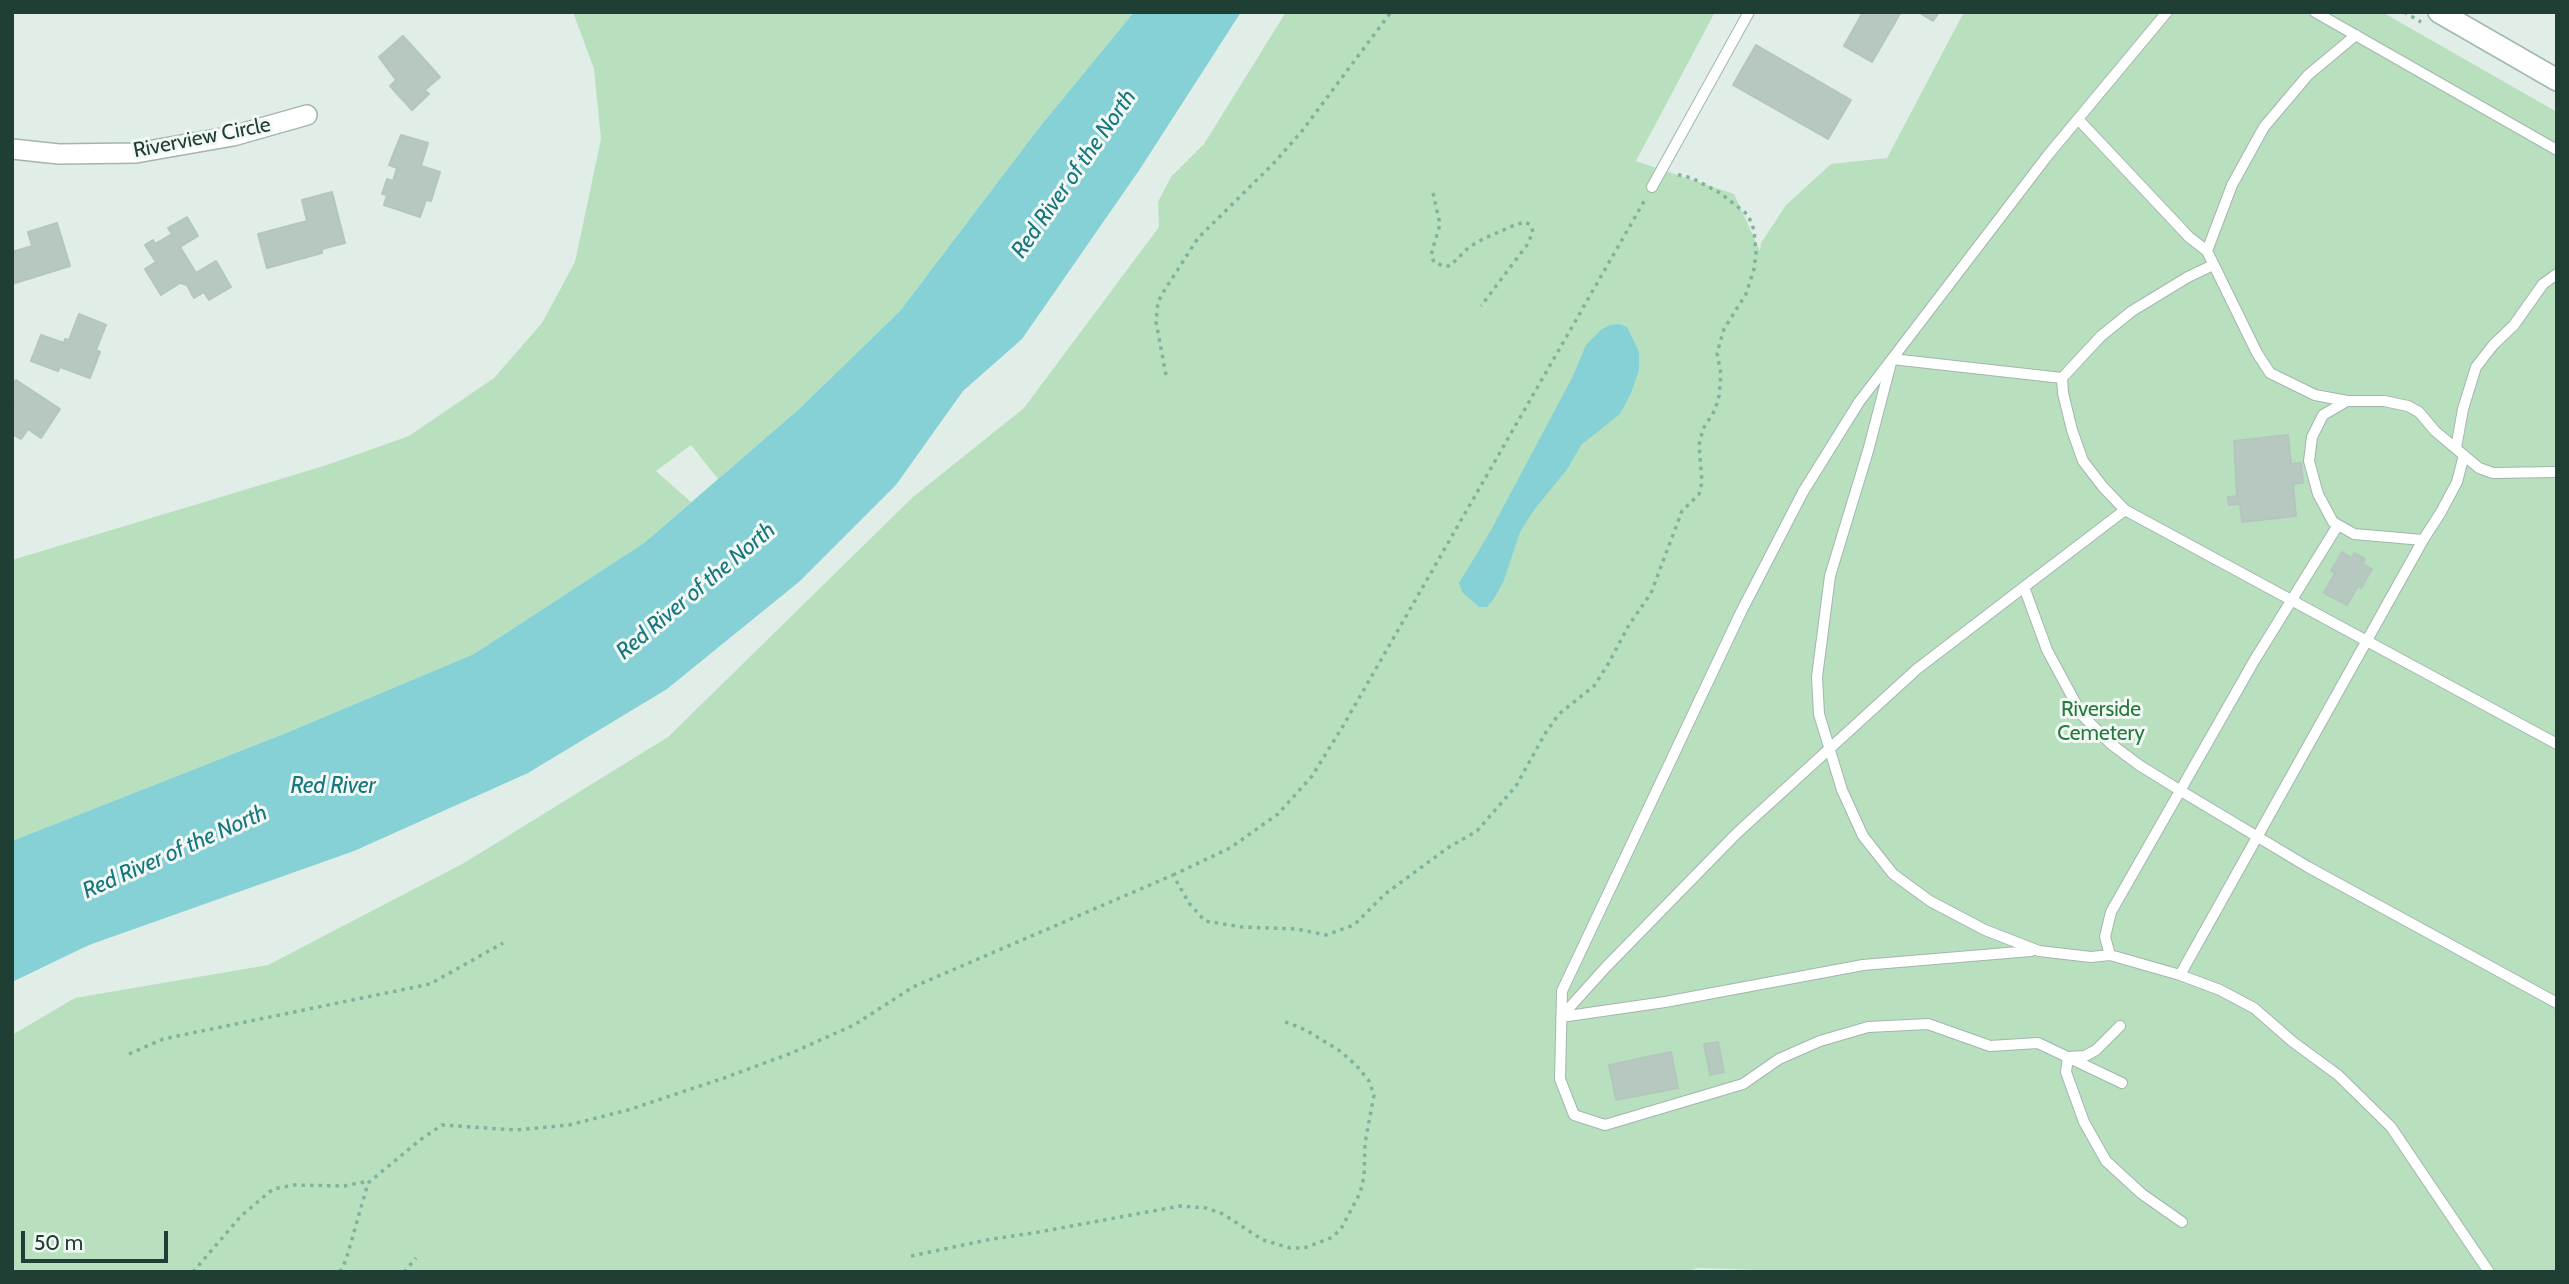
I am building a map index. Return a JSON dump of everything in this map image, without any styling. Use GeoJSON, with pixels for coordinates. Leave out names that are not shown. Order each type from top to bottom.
{"type":"FeatureCollection","features":[{"type":"Feature","properties":{"kind":"street"},"geometry":{"type":"LineString","coordinates":[[2439,12],[2557,80]]}},
{"type":"Feature","properties":{"kind":"street","name":"Riverview Circle"},"geometry":{"type":"LineString","coordinates":[[12,149],[59,154],[136,153],[233,136],[307,115]]}},
{"type":"Feature","properties":{"kind":"lane"},"geometry":{"type":"LineString","coordinates":[[1652,187],[1749,12]]}},
{"type":"Feature","properties":{"kind":"lane"},"geometry":{"type":"LineString","coordinates":[[2122,1083],[2038,1043],[1990,1046],[1928,1024],[1868,1027],[1820,1041],[1779,1059],[1743,1084],[1605,1125],[1574,1115],[1560,1079],[1562,991],[1741,612],[1803,492],[1859,402],[2078,119],[2167,12]]}},
{"type":"Feature","properties":{"kind":"lane"},"geometry":{"type":"LineString","coordinates":[[2315,12],[2557,150]]}},
{"type":"Feature","properties":{"kind":"lane"},"geometry":{"type":"LineString","coordinates":[[2207,251],[2232,185],[2264,127],[2308,75],[2356,35]]}},
{"type":"Feature","properties":{"kind":"lane"},"geometry":{"type":"LineString","coordinates":[[2078,119],[2189,237],[2207,251],[2257,354],[2270,373],[2315,395],[2347,401],[2384,401],[2408,406],[2419,412],[2479,468],[2493,473],[2557,472]]}},
{"type":"Feature","properties":{"kind":"lane"},"geometry":{"type":"LineString","coordinates":[[2062,378],[2101,337],[2132,311],[2213,265]]}},
{"type":"Feature","properties":{"kind":"lane"},"geometry":{"type":"LineString","coordinates":[[2456,448],[2463,409],[2476,367],[2514,325],[2543,284],[2557,274]]}},
{"type":"Feature","properties":{"kind":"lane"},"geometry":{"type":"LineString","coordinates":[[1892,359],[2062,378]]}},
{"type":"Feature","properties":{"kind":"lane"},"geometry":{"type":"LineString","coordinates":[[1892,359],[1868,451],[1830,576],[1817,677],[1819,714],[1842,790],[1863,836],[1893,874],[1930,901],[1952,913],[1985,930],[2039,951]]}},
{"type":"Feature","properties":{"kind":"lane"},"geometry":{"type":"LineString","coordinates":[[2062,378],[2072,430],[2083,461],[2102,487],[2125,510],[2557,744]]}},
{"type":"Feature","properties":{"kind":"lane"},"geometry":{"type":"LineString","coordinates":[[2347,401],[2323,415],[2312,437],[2309,461],[2318,494],[2333,522],[2354,534],[2423,540]]}},
{"type":"Feature","properties":{"kind":"lane"},"geometry":{"type":"LineString","coordinates":[[2180,975],[2457,482],[2464,455]]}},
{"type":"Feature","properties":{"kind":"lane"},"geometry":{"type":"LineString","coordinates":[[1561,1017],[1727,843],[1917,669],[2125,510]]}},
{"type":"Feature","properties":{"kind":"lane"},"geometry":{"type":"LineString","coordinates":[[2110,955],[2105,937],[2111,912],[2291,600],[2338,524]]}},
{"type":"Feature","properties":{"kind":"lane"},"geometry":{"type":"LineString","coordinates":[[2024,587],[2047,650],[2082,716],[2121,751],[2181,791],[2308,867],[2557,1003]]}},
{"type":"Feature","properties":{"kind":"lane"},"geometry":{"type":"LineString","coordinates":[[1561,1017],[1665,1002],[1863,965],[2023,950],[2091,957],[2110,955],[2180,975],[2220,990],[2254,1008],[2293,1042],[2338,1075],[2391,1127],[2489,1272]]}},
{"type":"Feature","properties":{"kind":"lane"},"geometry":{"type":"LineString","coordinates":[[2068,1057],[2085,1056],[2096,1050],[2120,1026]]}},
{"type":"Feature","properties":{"kind":"lane"},"geometry":{"type":"LineString","coordinates":[[2068,1057],[2066,1072],[2084,1122],[2105,1161],[2142,1194],[2182,1222]]}},
{"type":"Feature","properties":{"kind":"path"},"geometry":{"type":"LineString","coordinates":[[1166,375],[1156,323],[1158,302],[1164,291],[1198,238],[1302,131],[1391,12]]}},
{"type":"Feature","properties":{"kind":"path"},"geometry":{"type":"LineString","coordinates":[[1173,876],[1189,903],[1205,921],[1242,927],[1297,929],[1326,935],[1354,925],[1385,894],[1449,847],[1478,831],[1516,786],[1559,714],[1594,686],[1651,593],[1682,511],[1699,494],[1703,482],[1699,445],[1703,429],[1715,410],[1719,396],[1721,374],[1717,353],[1724,329],[1746,294],[1754,270],[1754,230],[1748,215],[1732,200],[1692,178],[1661,171]]}},
{"type":"Feature","properties":{"kind":"path"},"geometry":{"type":"LineString","coordinates":[[340,1272],[346,1260],[362,1199],[371,1181],[442,1125],[516,1130],[569,1125],[628,1111],[789,1054],[854,1025],[913,987],[1173,876],[1230,848],[1278,814],[1312,776],[1343,726],[1652,187]]}},
{"type":"Feature","properties":{"kind":"path"},"geometry":{"type":"LineString","coordinates":[[1433,193],[1440,224],[1431,255],[1434,262],[1443,266],[1450,266],[1469,247],[1517,224],[1526,222],[1534,232],[1481,306]]}},
{"type":"Feature","properties":{"kind":"path"},"geometry":{"type":"LineString","coordinates":[[129,1054],[163,1039],[430,984],[503,943]]}},
{"type":"Feature","properties":{"kind":"path"},"geometry":{"type":"LineString","coordinates":[[911,1256],[961,1244],[1180,1206],[1206,1208],[1223,1214],[1264,1240],[1290,1248],[1304,1248],[1333,1237],[1342,1227],[1360,1193],[1364,1177],[1365,1143],[1374,1095],[1369,1081],[1340,1051],[1306,1030],[1283,1021]]}},
{"type":"Feature","properties":{"kind":"path"},"geometry":{"type":"LineString","coordinates":[[193,1272],[241,1216],[273,1189],[294,1185],[344,1186],[371,1181]]}},
{"type":"Feature","properties":{"kind":"path"},"geometry":{"type":"LineString","coordinates":[[404,1272],[416,1258]]}},
{"type":"Feature","properties":{"kind":"green space"},"geometry":{"type":"Polygon","coordinates":[[[573,12],[1134,12],[1038,129],[900,311],[798,410],[718,479],[691,445],[656,471],[691,502],[644,543],[474,654],[286,733],[12,841],[12,560],[327,465],[409,436],[494,378],[542,323],[575,262],[601,139],[594,69],[573,12]]]}},
{"type":"Feature","properties":{"kind":"green space","name":"Riverside Cemetery"},"geometry":{"type":"Polygon","coordinates":[[[1286,12],[1715,12],[1636,161],[1734,194],[1760,251],[1761,243],[1786,205],[1831,164],[1887,158],[1964,12],[2382,12],[2557,112],[2557,1272],[1815,1272],[1698,1268],[1685,1272],[12,1272],[12,1035],[75,998],[268,965],[464,863],[668,737],[913,497],[1024,408],[1159,227],[1158,202],[1171,177],[1204,144],[1286,12]]]}},
{"type":"Feature","properties":{"kind":"water","name":"Red River"},"geometry":{"type":"Polygon","coordinates":[[[1134,12],[1241,12],[1140,169],[1022,339],[963,391],[896,485],[800,581],[667,689],[528,773],[354,851],[89,945],[12,982],[12,841],[286,733],[474,654],[644,543],[798,410],[900,311],[1038,129],[1134,12]]]}},
{"type":"Feature","properties":{"kind":"water"},"geometry":{"type":"Polygon","coordinates":[[[1619,324],[1627,327],[1639,352],[1639,370],[1631,393],[1620,414],[1581,445],[1568,468],[1534,510],[1520,532],[1504,580],[1495,597],[1487,607],[1479,607],[1462,592],[1459,583],[1490,532],[1573,376],[1586,345],[1602,329],[1619,324]]]}},
{"type":"Feature","properties":{"kind":"building"},"geometry":{"type":"Polygon","coordinates":[[[1863,12],[1901,12],[1872,62],[1844,46],[1863,12]]]}},
{"type":"Feature","properties":{"kind":"building"},"geometry":{"type":"Polygon","coordinates":[[[1918,12],[1939,12],[1933,21],[1918,12]]]}},
{"type":"Feature","properties":{"kind":"building"},"geometry":{"type":"Polygon","coordinates":[[[403,36],[440,77],[425,90],[429,94],[412,110],[390,86],[396,80],[379,57],[403,36]]]}},
{"type":"Feature","properties":{"kind":"building"},"geometry":{"type":"Polygon","coordinates":[[[1756,45],[1851,100],[1828,139],[1733,85],[1756,45]]]}},
{"type":"Feature","properties":{"kind":"building"},"geometry":{"type":"Polygon","coordinates":[[[401,135],[428,143],[421,166],[440,172],[431,201],[426,200],[420,217],[384,205],[387,195],[382,194],[387,179],[393,181],[397,168],[389,165],[401,135]]]}},
{"type":"Feature","properties":{"kind":"building"},"geometry":{"type":"Polygon","coordinates":[[[332,192],[345,243],[322,249],[322,253],[267,268],[258,234],[307,221],[302,200],[332,192]]]}},
{"type":"Feature","properties":{"kind":"building"},"geometry":{"type":"Polygon","coordinates":[[[187,217],[198,236],[180,247],[196,273],[216,261],[231,287],[209,300],[204,292],[194,298],[187,285],[180,283],[161,295],[145,269],[156,262],[145,245],[153,240],[155,244],[172,234],[168,228],[187,217]]]}},
{"type":"Feature","properties":{"kind":"building"},"geometry":{"type":"Polygon","coordinates":[[[57,223],[70,266],[12,284],[12,252],[32,246],[28,232],[57,223]]]}},
{"type":"Feature","properties":{"kind":"building"},"geometry":{"type":"Polygon","coordinates":[[[79,314],[106,325],[96,350],[100,352],[90,378],[60,367],[58,371],[31,361],[41,335],[64,343],[65,339],[69,340],[79,314]]]}},
{"type":"Feature","properties":{"kind":"building"},"geometry":{"type":"Polygon","coordinates":[[[16,380],[60,409],[41,438],[28,429],[21,439],[12,434],[12,409],[15,404],[12,402],[12,385],[16,380]]]}},
{"type":"Feature","properties":{"kind":"building"},"geometry":{"type":"Polygon","coordinates":[[[2288,435],[2291,464],[2301,463],[2303,483],[2293,484],[2296,516],[2242,522],[2240,504],[2229,505],[2228,497],[2237,496],[2234,441],[2288,435]]]}},
{"type":"Feature","properties":{"kind":"building"},"geometry":{"type":"Polygon","coordinates":[[[2342,552],[2352,558],[2354,553],[2365,559],[2363,564],[2372,569],[2347,605],[2324,593],[2335,573],[2331,571],[2342,552]]]}},
{"type":"Feature","properties":{"kind":"building"},"geometry":{"type":"Polygon","coordinates":[[[1718,1042],[1724,1072],[1710,1075],[1704,1044],[1718,1042]]]}},
{"type":"Feature","properties":{"kind":"building"},"geometry":{"type":"Polygon","coordinates":[[[1671,1052],[1678,1088],[1616,1100],[1609,1065],[1671,1052]]]}},
{"type":"Feature","properties":{"kind":"water label","name":"Red River of the North"},"geometry":{"type":"Point","coordinates":[1074,174]}},
{"type":"Feature","properties":{"kind":"water label","name":"Red River of the North"},"geometry":{"type":"Point","coordinates":[696,591]}},
{"type":"Feature","properties":{"kind":"water label","name":"Red River of the North"},"geometry":{"type":"Point","coordinates":[175,852]}}]}
